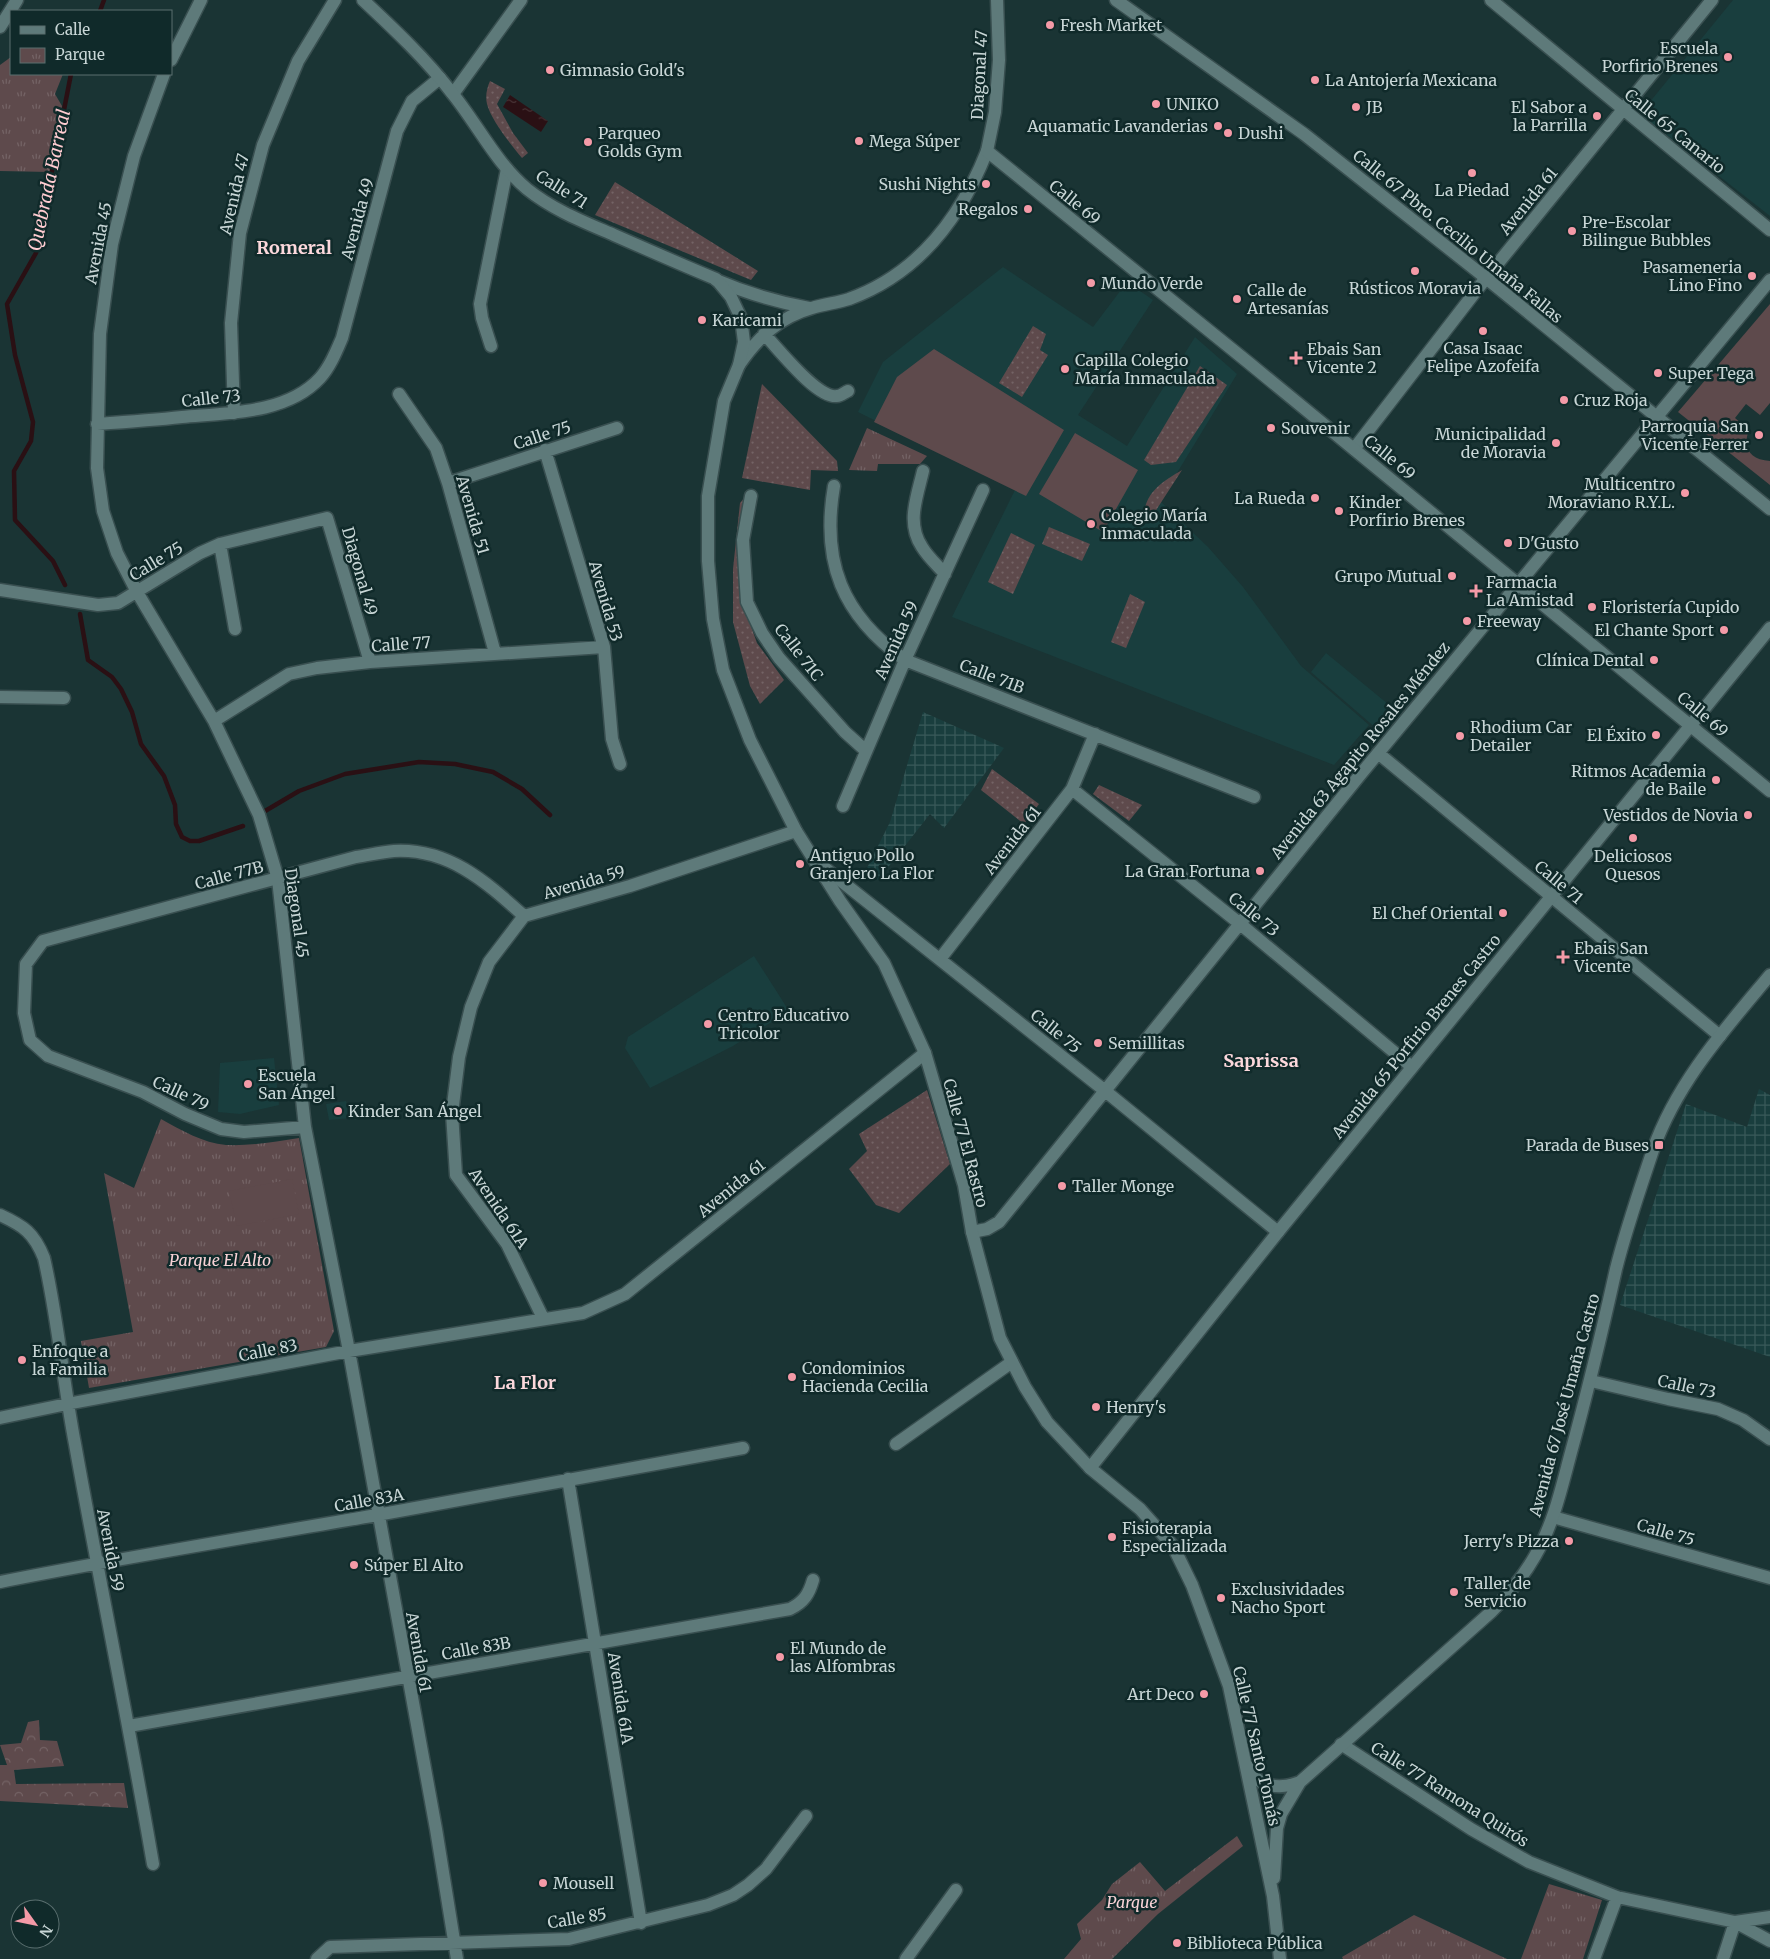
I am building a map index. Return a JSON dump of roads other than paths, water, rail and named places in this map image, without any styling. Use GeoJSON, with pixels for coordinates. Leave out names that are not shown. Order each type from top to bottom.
{"type":"FeatureCollection","features":[{"type":"Feature","properties":{"kind":"street"},"geometry":{"type":"LineString","coordinates":[[172,58],[201,0]]}},
{"type":"Feature","properties":{"kind":"street","name":"Avenida 47"},"geometry":{"type":"LineString","coordinates":[[234,413],[231,322],[240,233],[263,145],[298,62],[335,0]]}},
{"type":"Feature","properties":{"kind":"street","name":"Calle 71"},"geometry":{"type":"LineString","coordinates":[[363,0],[387,22],[440,78],[506,169],[528,189],[551,205],[576,218],[737,289],[785,304],[812,308]]}},
{"type":"Feature","properties":{"kind":"street"},"geometry":{"type":"LineString","coordinates":[[453,94],[521,0]]}},
{"type":"Feature","properties":{"kind":"street","name":"Diagonal 47"},"geometry":{"type":"LineString","coordinates":[[987,151],[996,103],[999,60],[997,0]]}},
{"type":"Feature","properties":{"kind":"street","name":"Calle 67 Pbro. Cecilio Umaña Fallas"},"geometry":{"type":"LineString","coordinates":[[1116,0],[1304,134],[1486,278],[1770,509]]}},
{"type":"Feature","properties":{"kind":"street","name":"Calle 65 Canario"},"geometry":{"type":"LineString","coordinates":[[1490,0],[1770,230]]}},
{"type":"Feature","properties":{"kind":"street","name":"Avenida 61"},"geometry":{"type":"LineString","coordinates":[[1354,449],[1486,278],[1712,0]]}},
{"type":"Feature","properties":{"kind":"street"},"geometry":{"type":"LineString","coordinates":[[0,27],[10,11]]}},
{"type":"Feature","properties":{"kind":"street","name":"Avenida 45"},"geometry":{"type":"LineString","coordinates":[[97,424],[100,334],[112,244],[134,156],[164,75]]}},
{"type":"Feature","properties":{"kind":"street","name":"Avenida 49"},"geometry":{"type":"LineString","coordinates":[[320,378],[334,358],[342,338],[396,131],[412,101],[440,78]]}},
{"type":"Feature","properties":{"kind":"street"},"geometry":{"type":"LineString","coordinates":[[739,365],[750,348],[764,334],[786,318],[812,308],[858,295],[884,282],[915,260],[942,232],[960,207],[975,180],[987,151]]}},
{"type":"Feature","properties":{"kind":"street","name":"Calle 69"},"geometry":{"type":"LineString","coordinates":[[987,151],[1691,724],[1770,791]]}},
{"type":"Feature","properties":{"kind":"street"},"geometry":{"type":"LineString","coordinates":[[491,346],[482,318],[480,304],[506,169]]}},
{"type":"Feature","properties":{"kind":"street"},"geometry":{"type":"LineString","coordinates":[[716,280],[732,297],[741,318],[744,342],[739,365]]}},
{"type":"Feature","properties":{"kind":"street","name":"Avenida 63 Agapito Rosales Méndez"},"geometry":{"type":"LineString","coordinates":[[972,1232],[988,1229],[998,1222],[1378,753],[1770,280]]}},
{"type":"Feature","properties":{"kind":"street"},"geometry":{"type":"LineString","coordinates":[[764,334],[816,387],[826,394],[837,396],[848,391]]}},
{"type":"Feature","properties":{"kind":"street","name":"Calle 77 El Rastro"},"geometry":{"type":"LineString","coordinates":[[739,365],[724,401],[708,496],[708,561],[713,619],[722,670],[750,740],[796,831],[812,858],[884,963],[925,1053],[964,1185],[972,1232],[1000,1338],[1047,1422],[1090,1468]]}},
{"type":"Feature","properties":{"kind":"street","name":"Calle 73"},"geometry":{"type":"LineString","coordinates":[[97,424],[234,413],[282,401],[302,392],[320,378]]}},
{"type":"Feature","properties":{"kind":"street","name":"Avenida 51"},"geometry":{"type":"LineString","coordinates":[[399,394],[436,448],[448,483],[495,653]]}},
{"type":"Feature","properties":{"kind":"street","name":"Diagonal 45"},"geometry":{"type":"LineString","coordinates":[[97,424],[97,468],[103,511],[117,553],[137,592],[214,721],[259,815],[278,879],[305,1127],[349,1351]]}},
{"type":"Feature","properties":{"kind":"street","name":"Calle 75"},"geometry":{"type":"LineString","coordinates":[[448,483],[617,428]]}},
{"type":"Feature","properties":{"kind":"street","name":"Avenida 53"},"geometry":{"type":"LineString","coordinates":[[545,450],[604,647],[612,739],[620,764]]}},
{"type":"Feature","properties":{"kind":"street"},"geometry":{"type":"LineString","coordinates":[[923,472],[913,516],[914,530],[922,547],[945,574]]}},
{"type":"Feature","properties":{"kind":"street","name":"Calle 71B"},"geometry":{"type":"LineString","coordinates":[[834,486],[829,536],[833,561],[840,585],[852,607],[884,645],[905,660],[1254,797]]}},
{"type":"Feature","properties":{"kind":"street","name":"Avenida 59"},"geometry":{"type":"LineString","coordinates":[[843,806],[865,750],[983,490]]}},
{"type":"Feature","properties":{"kind":"street","name":"Calle 71C"},"geometry":{"type":"LineString","coordinates":[[751,496],[743,540],[747,602],[762,633],[779,658],[844,732],[865,750]]}},
{"type":"Feature","properties":{"kind":"street","name":"Calle 75"},"geometry":{"type":"LineString","coordinates":[[0,590],[98,605],[118,602],[200,553],[220,544],[327,518]]}},
{"type":"Feature","properties":{"kind":"street","name":"Diagonal 49"},"geometry":{"type":"LineString","coordinates":[[327,518],[370,662]]}},
{"type":"Feature","properties":{"kind":"street"},"geometry":{"type":"LineString","coordinates":[[220,544],[235,629]]}},
{"type":"Feature","properties":{"kind":"street","name":"Avenida 65 Porfirio Brenes Castro"},"geometry":{"type":"LineString","coordinates":[[1090,1468],[1278,1232],[1770,628]]}},
{"type":"Feature","properties":{"kind":"street","name":"Calle 77"},"geometry":{"type":"LineString","coordinates":[[214,721],[289,674],[317,668],[370,662],[604,647]]}},
{"type":"Feature","properties":{"kind":"street"},"geometry":{"type":"LineString","coordinates":[[0,697],[64,698]]}},
{"type":"Feature","properties":{"kind":"street","name":"Avenida 61"},"geometry":{"type":"LineString","coordinates":[[940,959],[1072,789],[1095,734]]}},
{"type":"Feature","properties":{"kind":"street","name":"Calle 71"},"geometry":{"type":"LineString","coordinates":[[1378,753],[1720,1036]]}},
{"type":"Feature","properties":{"kind":"street","name":"Calle 73"},"geometry":{"type":"LineString","coordinates":[[1072,789],[1239,923],[1412,1067]]}},
{"type":"Feature","properties":{"kind":"street","name":"Avenida 59"},"geometry":{"type":"LineString","coordinates":[[524,916],[630,886],[796,831]]}},
{"type":"Feature","properties":{"kind":"street","name":"Calle 77B"},"geometry":{"type":"LineString","coordinates":[[48,1056],[30,1040],[24,1012],[26,964],[43,941],[356,857],[395,851],[429,854],[463,867],[492,888],[524,916]]}},
{"type":"Feature","properties":{"kind":"street","name":"Calle 75"},"geometry":{"type":"LineString","coordinates":[[812,858],[1104,1090],[1278,1232]]}},
{"type":"Feature","properties":{"kind":"street","name":"Avenida 61A"},"geometry":{"type":"LineString","coordinates":[[524,916],[490,962],[471,1007],[459,1057],[452,1113],[456,1175],[507,1244],[543,1318]]}},
{"type":"Feature","properties":{"kind":"street","name":"Avenida 67 José Umaña Castro"},"geometry":{"type":"LineString","coordinates":[[1273,1896],[1277,1828],[1280,1814],[1300,1782],[1492,1612],[1505,1598],[1536,1555],[1553,1518],[1591,1381],[1621,1251],[1654,1148],[1667,1117],[1691,1074],[1770,975]]}},
{"type":"Feature","properties":{"kind":"street","name":"Avenida 61"},"geometry":{"type":"LineString","coordinates":[[543,1318],[583,1313],[626,1294],[925,1053]]}},
{"type":"Feature","properties":{"kind":"street","name":"Calle 79"},"geometry":{"type":"LineString","coordinates":[[48,1056],[144,1092],[185,1114],[220,1129],[244,1132],[305,1127]]}},
{"type":"Feature","properties":{"kind":"street","name":"Avenida 59"},"geometry":{"type":"LineString","coordinates":[[0,1215],[29,1231],[38,1243],[44,1258],[67,1404],[96,1563],[129,1726],[153,1864]]}},
{"type":"Feature","properties":{"kind":"street","name":"Calle 83"},"geometry":{"type":"LineString","coordinates":[[0,1418],[349,1351],[543,1318]]}},
{"type":"Feature","properties":{"kind":"street","name":"Avenida 61"},"geometry":{"type":"LineString","coordinates":[[349,1351],[436,1830],[457,1959]]}},
{"type":"Feature","properties":{"kind":"street"},"geometry":{"type":"LineString","coordinates":[[896,1444],[1012,1362]]}},
{"type":"Feature","properties":{"kind":"street","name":"Calle 73"},"geometry":{"type":"LineString","coordinates":[[1591,1381],[1718,1409],[1743,1420],[1770,1438]]}},
{"type":"Feature","properties":{"kind":"street","name":"Calle 83A"},"geometry":{"type":"LineString","coordinates":[[0,1582],[96,1563],[378,1515],[743,1448]]}},
{"type":"Feature","properties":{"kind":"street","name":"Calle 77 Santo Tomás"},"geometry":{"type":"LineString","coordinates":[[1090,1468],[1140,1509],[1173,1546],[1192,1585],[1229,1686],[1273,1896]]}},
{"type":"Feature","properties":{"kind":"street","name":"Avenida 61A"},"geometry":{"type":"LineString","coordinates":[[568,1479],[641,1923]]}},
{"type":"Feature","properties":{"kind":"street","name":"Calle 75"},"geometry":{"type":"LineString","coordinates":[[1553,1518],[1770,1578]]}},
{"type":"Feature","properties":{"kind":"street","name":"Calle 83B"},"geometry":{"type":"LineString","coordinates":[[129,1726],[790,1609],[801,1603],[809,1592],[813,1580]]}},
{"type":"Feature","properties":{"kind":"street","name":"Calle 77 Ramona Quirós"},"geometry":{"type":"LineString","coordinates":[[1341,1744],[1470,1829],[1529,1862],[1617,1897],[1735,1922],[1770,1941]]}},
{"type":"Feature","properties":{"kind":"street"},"geometry":{"type":"LineString","coordinates":[[1245,1757],[1250,1770],[1260,1781],[1266,1784],[1273,1787],[1287,1787],[1300,1782]]}},
{"type":"Feature","properties":{"kind":"street","name":"Calle 85"},"geometry":{"type":"LineString","coordinates":[[317,1959],[330,1947],[569,1939],[641,1923],[708,1905],[733,1895],[766,1869],[806,1816]]}},
{"type":"Feature","properties":{"kind":"street"},"geometry":{"type":"LineString","coordinates":[[906,1959],[956,1890]]}},
{"type":"Feature","properties":{"kind":"street"},"geometry":{"type":"LineString","coordinates":[[1273,1896],[1280,1959]]}},
{"type":"Feature","properties":{"kind":"street"},"geometry":{"type":"LineString","coordinates":[[1594,1959],[1617,1897]]}},
{"type":"Feature","properties":{"kind":"street"},"geometry":{"type":"LineString","coordinates":[[1723,1959],[1735,1922],[1770,1917]]}},
{"type":"Feature","properties":{"kind":"water"},"geometry":{"type":"Polygon","coordinates":[[[510,95],[548,121],[541,132],[503,107],[510,95]]]}},
{"type":"Feature","properties":{"kind":"waterway","name":"Quebrada Barreal"},"geometry":{"type":"LineString","coordinates":[[100,10],[104,0]]}},
{"type":"Feature","properties":{"kind":"waterway","name":"Quebrada Barreal"},"geometry":{"type":"LineString","coordinates":[[65,585],[53,561],[15,520],[14,471],[31,441],[33,422],[15,355],[7,304],[36,253],[71,75]]}},
{"type":"Feature","properties":{"kind":"waterway","name":"Quebrada Barreal"},"geometry":{"type":"LineString","coordinates":[[80,614],[88,660],[112,677],[121,689],[132,712],[141,744],[164,776],[175,805],[176,824],[182,837],[190,841],[199,841],[243,826]]}},
{"type":"Feature","properties":{"kind":"waterway","name":"Quebrada Barreal"},"geometry":{"type":"LineString","coordinates":[[260,814],[299,791],[345,774],[419,762],[455,764],[493,772],[522,789],[550,815]]}},
{"type":"Feature","properties":{"kind":"place","name":"Fresh Market"},"geometry":{"type":"Point","coordinates":[1050,25]}},
{"type":"Feature","properties":{"kind":"place","name":"Escuela Porfirio Brenes"},"geometry":{"type":"Point","coordinates":[1728,57]}},
{"type":"Feature","properties":{"kind":"place","name":"Gimnasio Gold's"},"geometry":{"type":"Point","coordinates":[550,70]}},
{"type":"Feature","properties":{"kind":"place","name":"La Antojería Mexicana"},"geometry":{"type":"Point","coordinates":[1315,80]}},
{"type":"Feature","properties":{"kind":"place","name":"UNIKO"},"geometry":{"type":"Point","coordinates":[1156,104]}},
{"type":"Feature","properties":{"kind":"place","name":"JB"},"geometry":{"type":"Point","coordinates":[1356,107]}},
{"type":"Feature","properties":{"kind":"place","name":"El Sabor a la Parrilla"},"geometry":{"type":"Point","coordinates":[1597,116]}},
{"type":"Feature","properties":{"kind":"place","name":"Aquamatic Lavanderias"},"geometry":{"type":"Point","coordinates":[1218,126]}},
{"type":"Feature","properties":{"kind":"place","name":"Dushi"},"geometry":{"type":"Point","coordinates":[1228,133]}},
{"type":"Feature","properties":{"kind":"place","name":"Mega Súper"},"geometry":{"type":"Point","coordinates":[859,141]}},
{"type":"Feature","properties":{"kind":"place","name":"Parqueo Golds Gym"},"geometry":{"type":"Point","coordinates":[588,142]}},
{"type":"Feature","properties":{"kind":"place","name":"La Piedad"},"geometry":{"type":"Point","coordinates":[1472,173]}},
{"type":"Feature","properties":{"kind":"place","name":"Sushi Nights"},"geometry":{"type":"Point","coordinates":[986,184]}},
{"type":"Feature","properties":{"kind":"place","name":"Regalos"},"geometry":{"type":"Point","coordinates":[1028,209]}},
{"type":"Feature","properties":{"kind":"place","name":"Pre-Escolar Bilingue Bubbles"},"geometry":{"type":"Point","coordinates":[1572,231]}},
{"type":"Feature","properties":{"kind":"place","name":"Rústicos Moravia"},"geometry":{"type":"Point","coordinates":[1415,271]}},
{"type":"Feature","properties":{"kind":"place","name":"Pasameneria Lino Fino"},"geometry":{"type":"Point","coordinates":[1752,276]}},
{"type":"Feature","properties":{"kind":"place","name":"Mundo Verde"},"geometry":{"type":"Point","coordinates":[1091,283]}},
{"type":"Feature","properties":{"kind":"place","name":"Calle de Artesanías"},"geometry":{"type":"Point","coordinates":[1237,299]}},
{"type":"Feature","properties":{"kind":"place","name":"Karicami"},"geometry":{"type":"Point","coordinates":[702,320]}},
{"type":"Feature","properties":{"kind":"place","name":"Casa Isaac Felipe Azofeifa"},"geometry":{"type":"Point","coordinates":[1483,331]}},
{"type":"Feature","properties":{"kind":"place","name":"Ebais San Vicente 2"},"geometry":{"type":"Point","coordinates":[1296,358]}},
{"type":"Feature","properties":{"kind":"place","name":"Capilla Colegio María Inmaculada"},"geometry":{"type":"Point","coordinates":[1065,369]}},
{"type":"Feature","properties":{"kind":"place","name":"Super Tega"},"geometry":{"type":"Point","coordinates":[1658,373]}},
{"type":"Feature","properties":{"kind":"place","name":"Cruz Roja"},"geometry":{"type":"Point","coordinates":[1564,400]}},
{"type":"Feature","properties":{"kind":"place","name":"Souvenir"},"geometry":{"type":"Point","coordinates":[1271,428]}},
{"type":"Feature","properties":{"kind":"place","name":"Parroquia San Vicente Ferrer"},"geometry":{"type":"Point","coordinates":[1759,435]}},
{"type":"Feature","properties":{"kind":"place","name":"Municipalidad de Moravia"},"geometry":{"type":"Point","coordinates":[1556,443]}},
{"type":"Feature","properties":{"kind":"place","name":"Multicentro Moraviano R.Y.L."},"geometry":{"type":"Point","coordinates":[1685,493]}},
{"type":"Feature","properties":{"kind":"place","name":"La Rueda"},"geometry":{"type":"Point","coordinates":[1315,498]}},
{"type":"Feature","properties":{"kind":"place","name":"Kinder Porfirio Brenes"},"geometry":{"type":"Point","coordinates":[1339,511]}},
{"type":"Feature","properties":{"kind":"place","name":"Colegio María Inmaculada"},"geometry":{"type":"Point","coordinates":[1091,524]}},
{"type":"Feature","properties":{"kind":"place","name":"D'Gusto"},"geometry":{"type":"Point","coordinates":[1508,543]}},
{"type":"Feature","properties":{"kind":"place","name":"Grupo Mutual"},"geometry":{"type":"Point","coordinates":[1452,576]}},
{"type":"Feature","properties":{"kind":"place","name":"Farmacia La Amistad"},"geometry":{"type":"Point","coordinates":[1476,591]}},
{"type":"Feature","properties":{"kind":"place","name":"Floristería Cupido"},"geometry":{"type":"Point","coordinates":[1592,607]}},
{"type":"Feature","properties":{"kind":"place","name":"Freeway"},"geometry":{"type":"Point","coordinates":[1467,621]}},
{"type":"Feature","properties":{"kind":"place","name":"El Chante Sport"},"geometry":{"type":"Point","coordinates":[1724,630]}},
{"type":"Feature","properties":{"kind":"place","name":"Clínica Dental"},"geometry":{"type":"Point","coordinates":[1654,660]}},
{"type":"Feature","properties":{"kind":"place","name":"El Éxito"},"geometry":{"type":"Point","coordinates":[1656,735]}},
{"type":"Feature","properties":{"kind":"place","name":"Rhodium Car Detailer"},"geometry":{"type":"Point","coordinates":[1460,736]}},
{"type":"Feature","properties":{"kind":"place","name":"Ritmos Academia de Baile"},"geometry":{"type":"Point","coordinates":[1716,780]}},
{"type":"Feature","properties":{"kind":"place","name":"Vestidos de Novia"},"geometry":{"type":"Point","coordinates":[1748,815]}},
{"type":"Feature","properties":{"kind":"place","name":"Deliciosos Quesos"},"geometry":{"type":"Point","coordinates":[1633,838]}},
{"type":"Feature","properties":{"kind":"place","name":"Antiguo Pollo Granjero La Flor"},"geometry":{"type":"Point","coordinates":[800,864]}},
{"type":"Feature","properties":{"kind":"place","name":"La Gran Fortuna"},"geometry":{"type":"Point","coordinates":[1260,871]}},
{"type":"Feature","properties":{"kind":"place","name":"El Chef Oriental"},"geometry":{"type":"Point","coordinates":[1503,913]}},
{"type":"Feature","properties":{"kind":"place","name":"Ebais San Vicente"},"geometry":{"type":"Point","coordinates":[1563,957]}},
{"type":"Feature","properties":{"kind":"place","name":"Centro Educativo Tricolor"},"geometry":{"type":"Point","coordinates":[708,1024]}},
{"type":"Feature","properties":{"kind":"place","name":"Semillitas"},"geometry":{"type":"Point","coordinates":[1098,1043]}},
{"type":"Feature","properties":{"kind":"place","name":"Escuela San Ángel"},"geometry":{"type":"Point","coordinates":[248,1084]}},
{"type":"Feature","properties":{"kind":"place","name":"Kinder San Ángel"},"geometry":{"type":"Point","coordinates":[338,1111]}},
{"type":"Feature","properties":{"kind":"place","name":"Parada de Buses"},"geometry":{"type":"Point","coordinates":[1659,1145]}},
{"type":"Feature","properties":{"kind":"place","name":"Taller Monge"},"geometry":{"type":"Point","coordinates":[1062,1186]}},
{"type":"Feature","properties":{"kind":"place","name":"Enfoque a la Familia"},"geometry":{"type":"Point","coordinates":[22,1360]}},
{"type":"Feature","properties":{"kind":"place","name":"Condominios Hacienda Cecilia"},"geometry":{"type":"Point","coordinates":[792,1377]}},
{"type":"Feature","properties":{"kind":"place","name":"Henry's"},"geometry":{"type":"Point","coordinates":[1096,1407]}},
{"type":"Feature","properties":{"kind":"place","name":"Fisioterapia Especializada"},"geometry":{"type":"Point","coordinates":[1112,1537]}},
{"type":"Feature","properties":{"kind":"place","name":"Jerry's Pizza"},"geometry":{"type":"Point","coordinates":[1569,1541]}},
{"type":"Feature","properties":{"kind":"place","name":"Súper El Alto"},"geometry":{"type":"Point","coordinates":[354,1565]}},
{"type":"Feature","properties":{"kind":"place","name":"Taller de Servicio"},"geometry":{"type":"Point","coordinates":[1454,1592]}},
{"type":"Feature","properties":{"kind":"place","name":"Exclusividades Nacho Sport"},"geometry":{"type":"Point","coordinates":[1221,1598]}},
{"type":"Feature","properties":{"kind":"place","name":"El Mundo de las Alfombras"},"geometry":{"type":"Point","coordinates":[780,1657]}},
{"type":"Feature","properties":{"kind":"place","name":"Art Deco"},"geometry":{"type":"Point","coordinates":[1204,1694]}},
{"type":"Feature","properties":{"kind":"place","name":"Mousell"},"geometry":{"type":"Point","coordinates":[543,1883]}},
{"type":"Feature","properties":{"kind":"place","name":"Biblioteca Pública"},"geometry":{"type":"Point","coordinates":[1177,1943]}},
{"type":"Feature","properties":{"kind":"district","name":"Romeral"},"geometry":{"type":"Point","coordinates":[294,247]}},
{"type":"Feature","properties":{"kind":"district","name":"Saprissa"},"geometry":{"type":"Point","coordinates":[1261,1060]}},
{"type":"Feature","properties":{"kind":"district","name":"La Flor"},"geometry":{"type":"Point","coordinates":[525,1382]}},
{"type":"Feature","properties":{"kind":"park label","name":"Parque El Alto"},"geometry":{"type":"Point","coordinates":[220,1260]}},
{"type":"Feature","properties":{"kind":"park label","name":"Parque"},"geometry":{"type":"Point","coordinates":[1132,1902]}}]}
